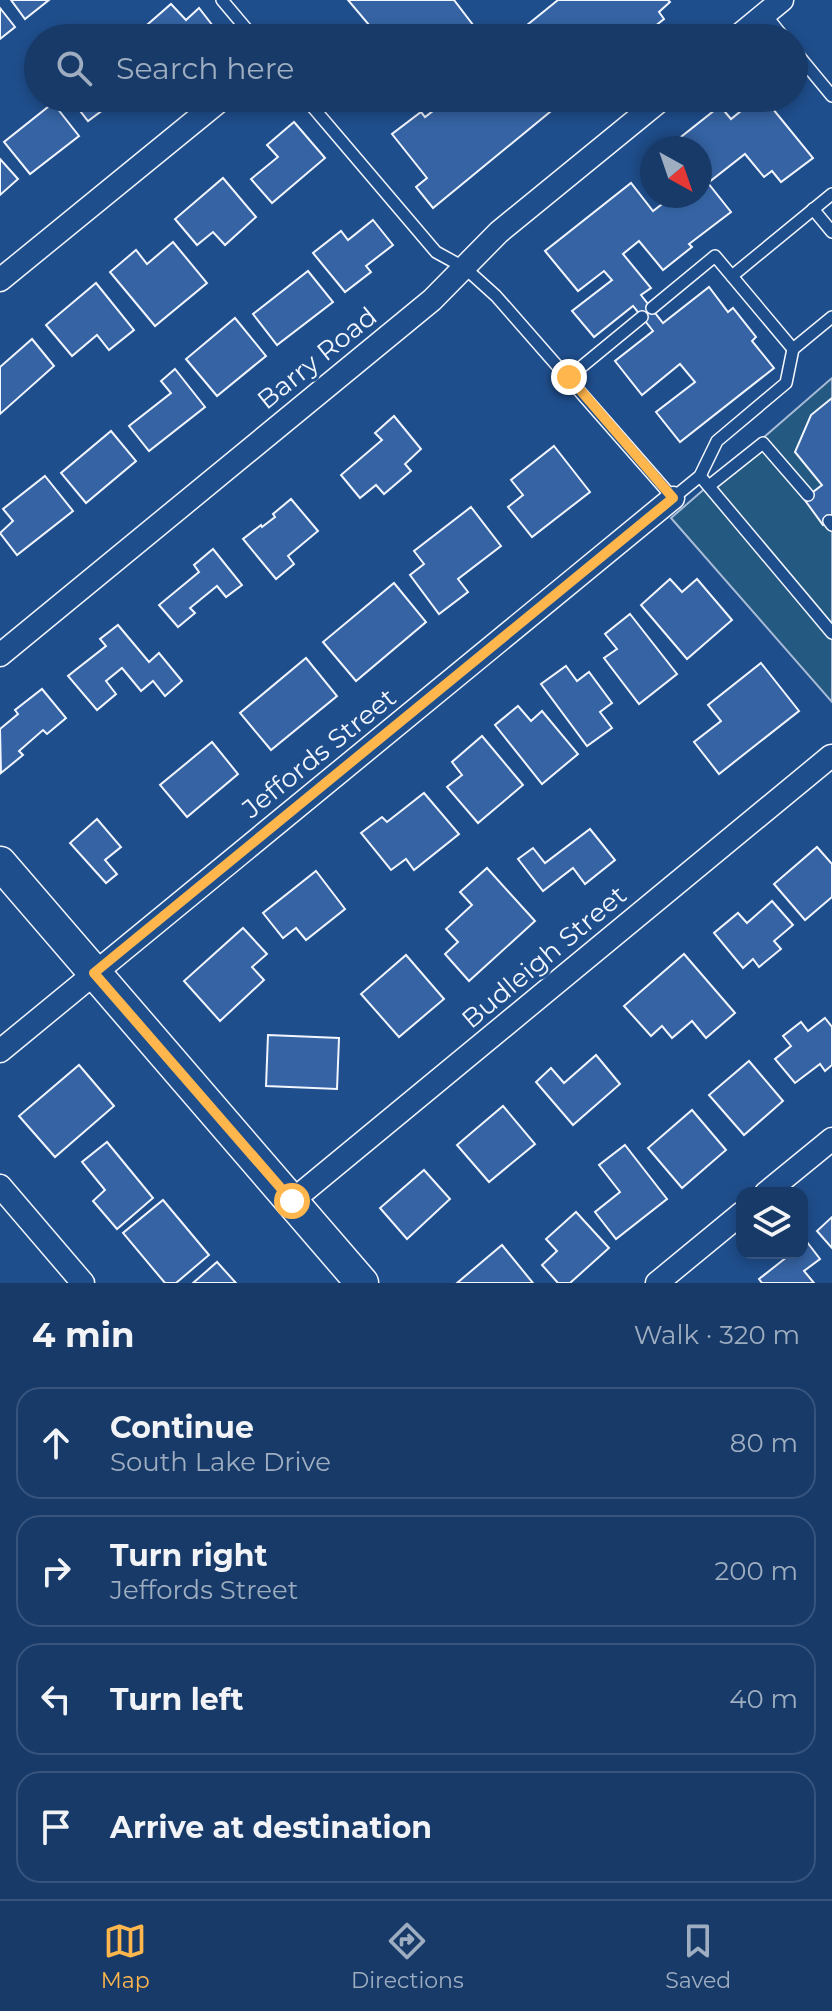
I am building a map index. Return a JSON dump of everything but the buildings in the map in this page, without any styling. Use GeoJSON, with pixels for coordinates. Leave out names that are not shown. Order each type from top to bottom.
{"type":"FeatureCollection","features":[{"type":"Feature","properties":{"kind":"street"},"geometry":{"type":"LineString","coordinates":[[753,24],[774,7]]}},
{"type":"Feature","properties":{"kind":"street"},"geometry":{"type":"LineString","coordinates":[[0,280],[206,112]]}},
{"type":"Feature","properties":{"kind":"street","name":"Barry Road"},"geometry":{"type":"LineString","coordinates":[[0,655],[432,300],[499,232],[646,112]]}},
{"type":"Feature","properties":{"kind":"street","name":"Jeffords Street"},"geometry":{"type":"LineString","coordinates":[[0,1051],[673,498]]}},
{"type":"Feature","properties":{"kind":"street","name":"Budleigh Street"},"geometry":{"type":"LineString","coordinates":[[292,1201],[832,755]]}},
{"type":"Feature","properties":{"kind":"street"},"geometry":{"type":"LineString","coordinates":[[0,863],[362,1283]]}},
{"type":"Feature","properties":{"kind":"street"},"geometry":{"type":"LineString","coordinates":[[773,1187],[832,1139]]}},
{"type":"Feature","properties":{"kind":"street"},"geometry":{"type":"LineString","coordinates":[[0,1186],[83,1283]]}},
{"type":"Feature","properties":{"kind":"street"},"geometry":{"type":"LineString","coordinates":[[657,1283],[736,1218]]}},
{"type":"Feature","properties":{"kind":"lane"},"geometry":{"type":"LineString","coordinates":[[222,0],[242,24]]}},
{"type":"Feature","properties":{"kind":"lane"},"geometry":{"type":"LineString","coordinates":[[808,67],[832,96]]}},
{"type":"Feature","properties":{"kind":"lane"},"geometry":{"type":"LineString","coordinates":[[317,112],[436,252],[465,268],[496,296],[673,498],[700,476],[717,441],[786,383],[793,349],[832,317]]}},
{"type":"Feature","properties":{"kind":"lane"},"geometry":{"type":"LineString","coordinates":[[732,276],[832,194]]}},
{"type":"Feature","properties":{"kind":"lane"},"geometry":{"type":"LineString","coordinates":[[813,209],[832,232]]}},
{"type":"Feature","properties":{"kind":"lane"},"geometry":{"type":"LineString","coordinates":[[652,308],[715,256],[793,349]]}},
{"type":"Feature","properties":{"kind":"lane"},"geometry":{"type":"LineString","coordinates":[[569,377],[642,317]]}},
{"type":"Feature","properties":{"kind":"lane"},"geometry":{"type":"LineString","coordinates":[[709,486],[763,443],[808,495]]}},
{"type":"Feature","properties":{"kind":"lane"},"geometry":{"type":"LineString","coordinates":[[700,476],[832,633]]}},
{"type":"Feature","properties":{"kind":"shaded area"},"geometry":{"type":"Polygon","coordinates":[[[832,378],[832,702],[671,518],[832,378]]]}},
{"type":"Feature","properties":{"kind":"route"},"geometry":{"type":"LineString","coordinates":[[292,1201],[94,973],[673,498],[569,377]]}}]}
